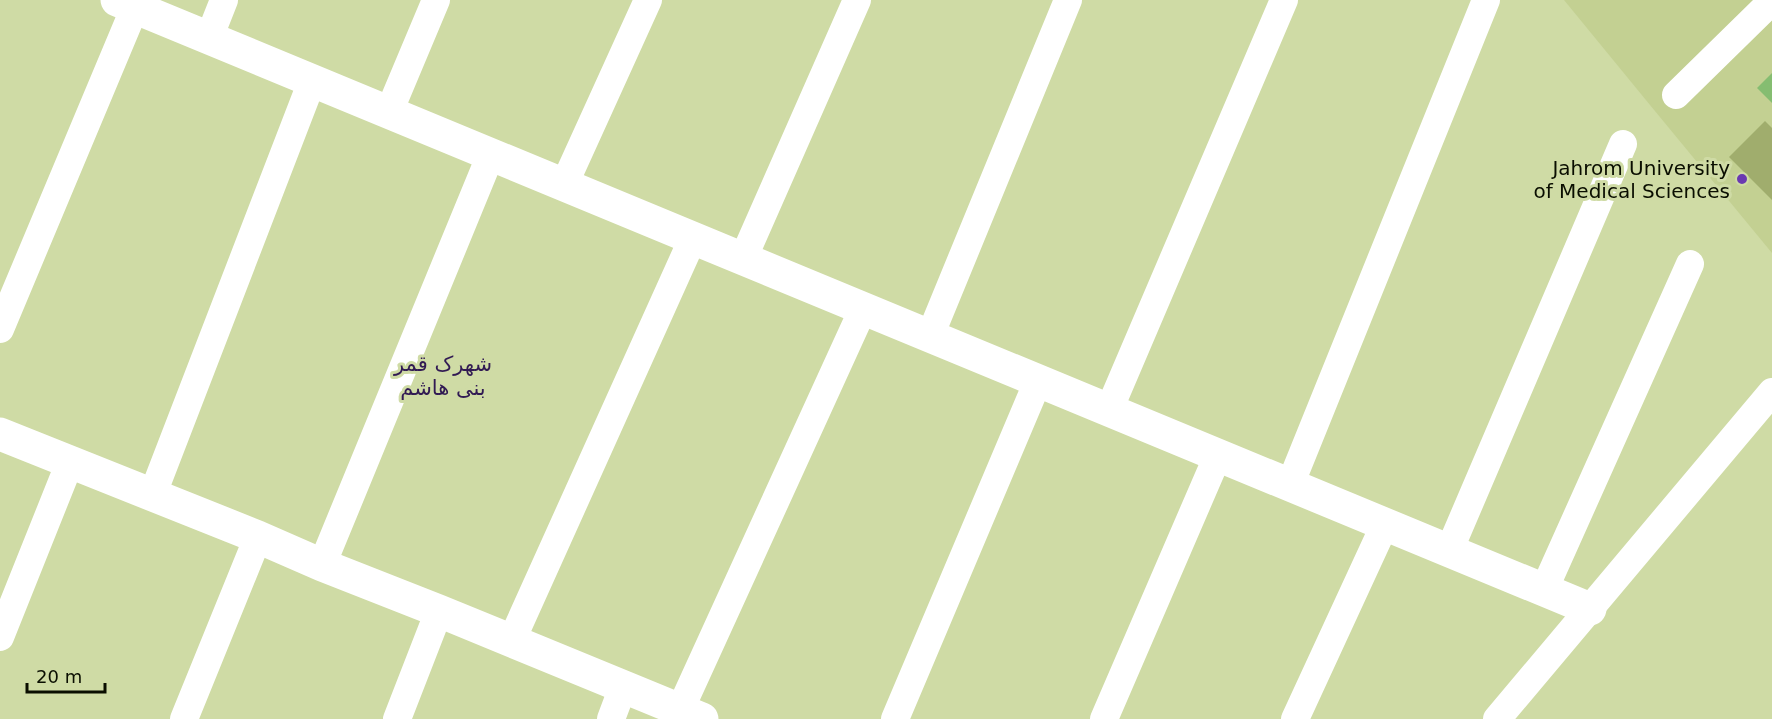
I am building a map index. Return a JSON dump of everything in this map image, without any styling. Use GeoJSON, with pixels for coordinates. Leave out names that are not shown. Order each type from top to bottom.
{"type":"FeatureCollection","features":[{"type":"Feature","properties":{"kind":"street"},"geometry":{"type":"LineString","coordinates":[[209,38],[224,0]]}},
{"type":"Feature","properties":{"kind":"street"},"geometry":{"type":"LineString","coordinates":[[389,112],[436,0]]}},
{"type":"Feature","properties":{"kind":"street"},"geometry":{"type":"LineString","coordinates":[[564,185],[648,0]]}},
{"type":"Feature","properties":{"kind":"street"},"geometry":{"type":"LineString","coordinates":[[744,259],[856,0]]}},
{"type":"Feature","properties":{"kind":"street"},"geometry":{"type":"LineString","coordinates":[[930,336],[1068,0]]}},
{"type":"Feature","properties":{"kind":"street"},"geometry":{"type":"LineString","coordinates":[[1109,410],[1284,0]]}},
{"type":"Feature","properties":{"kind":"street"},"geometry":{"type":"LineString","coordinates":[[1290,485],[1486,0]]}},
{"type":"Feature","properties":{"kind":"street"},"geometry":{"type":"LineString","coordinates":[[1676,94],[1772,1]]}},
{"type":"Feature","properties":{"kind":"street"},"geometry":{"type":"LineString","coordinates":[[0,329],[126,4],[1590,609]]}},
{"type":"Feature","properties":{"kind":"street"},"geometry":{"type":"LineString","coordinates":[[152,496],[312,81]]}},
{"type":"Feature","properties":{"kind":"street"},"geometry":{"type":"LineString","coordinates":[[1449,551],[1623,144]]}},
{"type":"Feature","properties":{"kind":"street"},"geometry":{"type":"LineString","coordinates":[[322,565],[490,154]]}},
{"type":"Feature","properties":{"kind":"street"},"geometry":{"type":"LineString","coordinates":[[511,642],[693,238]]}},
{"type":"Feature","properties":{"kind":"street"},"geometry":{"type":"LineString","coordinates":[[1544,590],[1690,264]]}},
{"type":"Feature","properties":{"kind":"street"},"geometry":{"type":"LineString","coordinates":[[0,434],[691,714],[863,309]]}},
{"type":"Feature","properties":{"kind":"street"},"geometry":{"type":"LineString","coordinates":[[895,719],[1038,381]]}},
{"type":"Feature","properties":{"kind":"street"},"geometry":{"type":"LineString","coordinates":[[1497,719],[1772,392]]}},
{"type":"Feature","properties":{"kind":"street"},"geometry":{"type":"LineString","coordinates":[[1104,719],[1218,455]]}},
{"type":"Feature","properties":{"kind":"street"},"geometry":{"type":"LineString","coordinates":[[0,637],[70,462]]}},
{"type":"Feature","properties":{"kind":"street"},"geometry":{"type":"LineString","coordinates":[[1295,719],[1386,524]]}},
{"type":"Feature","properties":{"kind":"street"},"geometry":{"type":"LineString","coordinates":[[184,719],[258,537]]}},
{"type":"Feature","properties":{"kind":"street"},"geometry":{"type":"LineString","coordinates":[[397,719],[439,611]]}},
{"type":"Feature","properties":{"kind":"street"},"geometry":{"type":"LineString","coordinates":[[610,719],[623,687]]}},
{"type":"Feature","properties":{"kind":"shaded area","name":"Jahrom University of Medical Sciences"},"geometry":{"type":"Polygon","coordinates":[[[1564,0],[1772,0],[1772,253],[1650,105],[1564,0]]]}},
{"type":"Feature","properties":{"kind":"shaded area"},"geometry":{"type":"Polygon","coordinates":[[[1765,121],[1772,128],[1772,200],[1729,157],[1765,121]]]}},
{"type":"Feature","properties":{"kind":"building"},"geometry":{"type":"Polygon","coordinates":[[[1772,73],[1772,103],[1757,88],[1772,73]]]}},
{"type":"Feature","properties":{"kind":"place","name":"Jahrom University of Medical Sciences"},"geometry":{"type":"Point","coordinates":[1742,179]}},
{"type":"Feature","properties":{"kind":"district","name":"شهرک قمر بنی هاشم"},"geometry":{"type":"Point","coordinates":[443,376]}}]}
